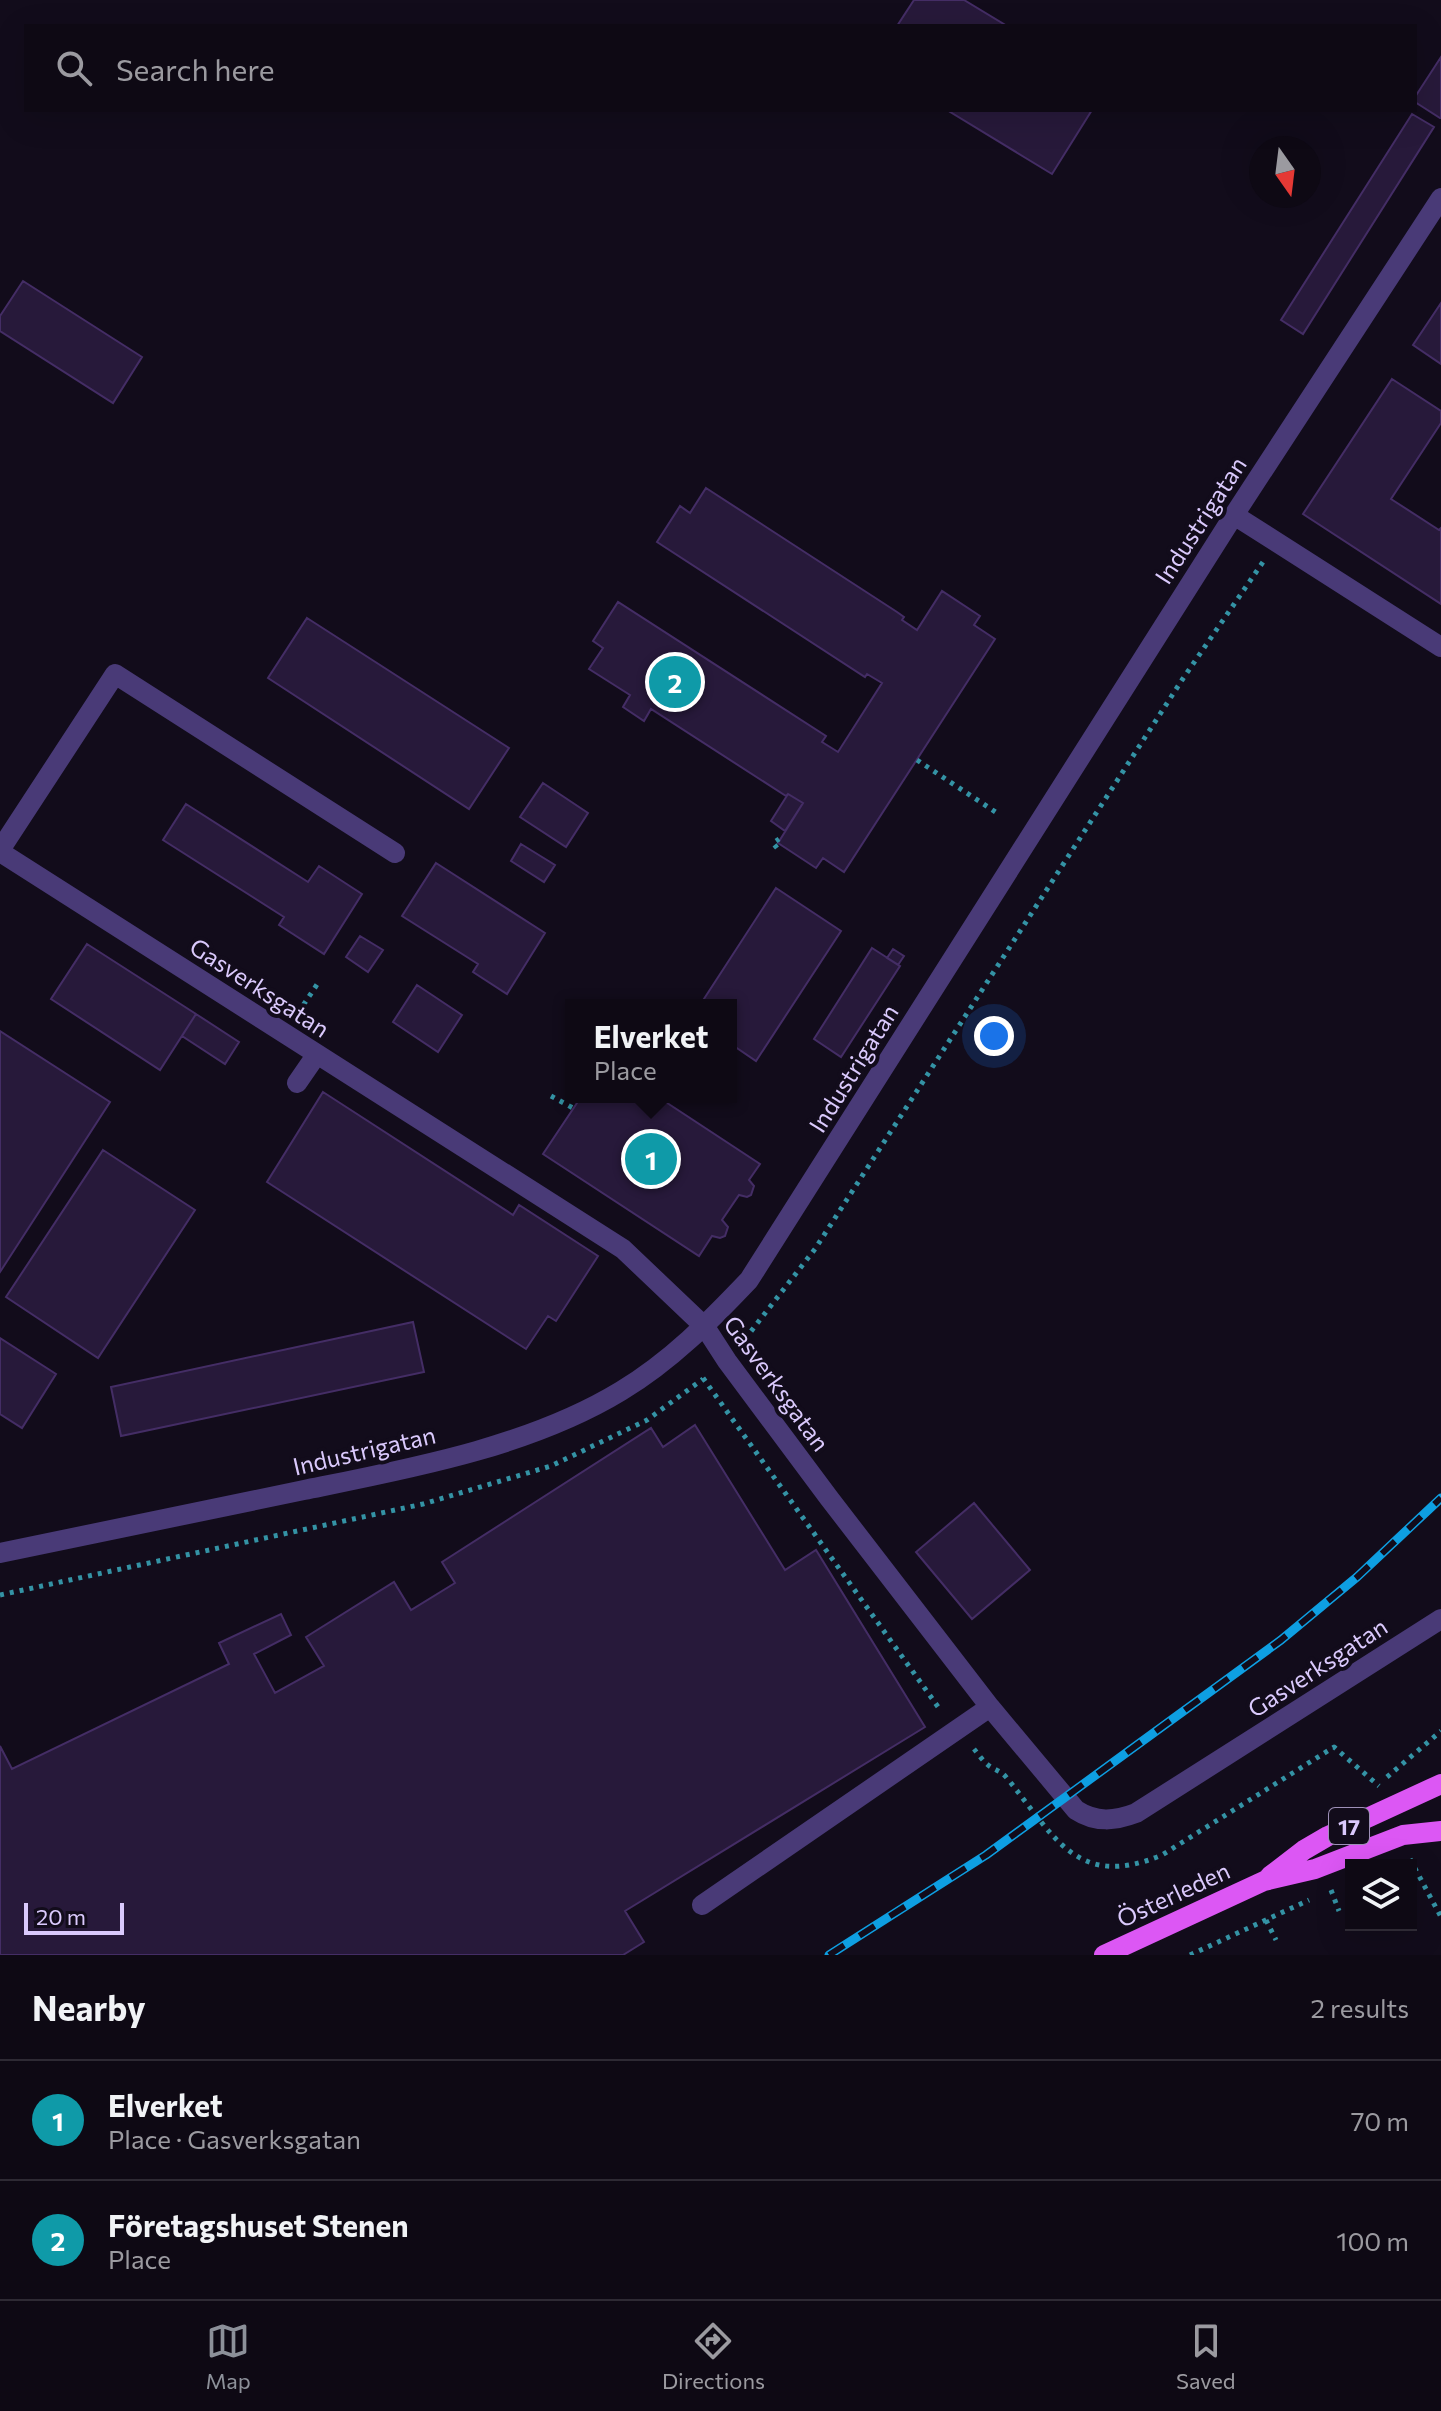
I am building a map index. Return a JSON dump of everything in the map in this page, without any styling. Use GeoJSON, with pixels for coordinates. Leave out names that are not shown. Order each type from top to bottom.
{"type":"FeatureCollection","features":[{"type":"Feature","properties":{"kind":"main road","name":"Österleden"},"geometry":{"type":"LineString","coordinates":[[1264,1881],[1328,1836],[1441,1784]]}},
{"type":"Feature","properties":{"kind":"main road","name":"Österleden"},"geometry":{"type":"LineString","coordinates":[[1104,1955],[1264,1881],[1315,1869],[1403,1835],[1441,1831]]}},
{"type":"Feature","properties":{"kind":"street","name":"Industrigatan"},"geometry":{"type":"LineString","coordinates":[[0,1553],[414,1467],[533,1433],[621,1392],[682,1348],[705,1327],[749,1280],[1234,515],[1441,198]]}},
{"type":"Feature","properties":{"kind":"street"},"geometry":{"type":"LineString","coordinates":[[1234,515],[1441,647]]}},
{"type":"Feature","properties":{"kind":"street"},"geometry":{"type":"LineString","coordinates":[[0,851],[115,674],[395,853]]}},
{"type":"Feature","properties":{"kind":"street","name":"Gasverksgatan"},"geometry":{"type":"LineString","coordinates":[[0,851],[623,1249],[705,1327],[727,1361],[990,1707],[1076,1810],[1088,1818],[1120,1819],[1149,1805],[1439,1621]]}},
{"type":"Feature","properties":{"kind":"street"},"geometry":{"type":"LineString","coordinates":[[297,1083],[317,1054]]}},
{"type":"Feature","properties":{"kind":"street"},"geometry":{"type":"LineString","coordinates":[[702,1905],[990,1707]]}},
{"type":"Feature","properties":{"kind":"path"},"geometry":{"type":"LineString","coordinates":[[0,1595],[423,1504],[551,1466],[647,1420],[727,1361],[815,1249],[1182,680],[1277,542]]}},
{"type":"Feature","properties":{"kind":"path"},"geometry":{"type":"LineString","coordinates":[[917,760],[1000,815]]}},
{"type":"Feature","properties":{"kind":"path"},"geometry":{"type":"LineString","coordinates":[[777,848],[773,843],[779,839]]}},
{"type":"Feature","properties":{"kind":"path"},"geometry":{"type":"LineString","coordinates":[[285,1033],[320,980]]}},
{"type":"Feature","properties":{"kind":"path"},"geometry":{"type":"LineString","coordinates":[[551,1096],[573,1108]]}},
{"type":"Feature","properties":{"kind":"path"},"geometry":{"type":"LineString","coordinates":[[682,1348],[957,1730],[990,1767],[1003,1772],[1051,1835],[1078,1856],[1098,1867],[1121,1868],[1162,1855],[1334,1747]]}},
{"type":"Feature","properties":{"kind":"path"},"geometry":{"type":"LineString","coordinates":[[1378,1785],[1441,1731]]}},
{"type":"Feature","properties":{"kind":"path"},"geometry":{"type":"LineString","coordinates":[[1417,1877],[1441,1917]]}},
{"type":"Feature","properties":{"kind":"path"},"geometry":{"type":"LineString","coordinates":[[1190,1955],[1203,1952],[1341,1886]]}},
{"type":"Feature","properties":{"kind":"path"},"geometry":{"type":"LineString","coordinates":[[1331,1890],[1339,1911]]}},
{"type":"Feature","properties":{"kind":"path"},"geometry":{"type":"LineString","coordinates":[[1266,1920],[1276,1940]]}},
{"type":"Feature","properties":{"kind":"building"},"geometry":{"type":"Polygon","coordinates":[[[914,0],[964,0],[1004,24],[898,24],[914,0]]]}},
{"type":"Feature","properties":{"kind":"building"},"geometry":{"type":"Polygon","coordinates":[[[1441,57],[1441,118],[1417,103],[1417,94],[1441,57]]]}},
{"type":"Feature","properties":{"kind":"building"},"geometry":{"type":"Polygon","coordinates":[[[950,112],[1091,112],[1052,174],[950,112]]]}},
{"type":"Feature","properties":{"kind":"building"},"geometry":{"type":"Polygon","coordinates":[[[1412,114],[1434,127],[1303,334],[1281,320],[1412,114]]]}},
{"type":"Feature","properties":{"kind":"building"},"geometry":{"type":"Polygon","coordinates":[[[23,281],[142,357],[113,403],[0,331],[0,316],[23,281]]]}},
{"type":"Feature","properties":{"kind":"building"},"geometry":{"type":"Polygon","coordinates":[[[1441,303],[1441,364],[1413,345],[1441,303]]]}},
{"type":"Feature","properties":{"kind":"building"},"geometry":{"type":"Polygon","coordinates":[[[1392,379],[1441,411],[1441,423],[1391,499],[1439,530],[1441,528],[1441,604],[1303,514],[1392,379]]]}},
{"type":"Feature","properties":{"kind":"building"},"geometry":{"type":"Polygon","coordinates":[[[706,488],[897,612],[904,617],[902,620],[917,630],[942,591],[980,616],[974,625],[995,639],[844,872],[823,858],[816,868],[778,843],[803,803],[788,794],[786,796],[651,709],[644,721],[623,707],[630,695],[589,669],[603,648],[593,641],[618,602],[826,736],[822,742],[838,752],[882,683],[867,674],[865,677],[657,542],[680,506],[690,513],[706,488]]]}},
{"type":"Feature","properties":{"kind":"building"},"geometry":{"type":"Polygon","coordinates":[[[307,618],[509,748],[469,809],[268,678],[307,618]]]}},
{"type":"Feature","properties":{"kind":"building"},"geometry":{"type":"Polygon","coordinates":[[[543,783],[588,813],[566,847],[520,817],[543,783]]]}},
{"type":"Feature","properties":{"kind":"building"},"geometry":{"type":"Polygon","coordinates":[[[788,794],[803,803],[785,831],[771,821],[788,794]]]}},
{"type":"Feature","properties":{"kind":"building"},"geometry":{"type":"Polygon","coordinates":[[[186,804],[308,882],[319,866],[362,894],[324,954],[279,925],[284,917],[163,840],[186,804]]]}},
{"type":"Feature","properties":{"kind":"building"},"geometry":{"type":"Polygon","coordinates":[[[521,844],[555,865],[544,882],[511,861],[521,844]]]}},
{"type":"Feature","properties":{"kind":"building"},"geometry":{"type":"Polygon","coordinates":[[[436,863],[545,933],[507,994],[473,972],[478,964],[402,916],[436,863]]]}},
{"type":"Feature","properties":{"kind":"building"},"geometry":{"type":"Polygon","coordinates":[[[776,888],[841,931],[756,1061],[737,1048],[737,999],[704,999],[776,888]]]}},
{"type":"Feature","properties":{"kind":"building"},"geometry":{"type":"Polygon","coordinates":[[[360,936],[383,950],[368,972],[346,957],[360,936]]]}},
{"type":"Feature","properties":{"kind":"building"},"geometry":{"type":"Polygon","coordinates":[[[87,944],[196,1014],[160,1070],[51,999],[87,944]]]}},
{"type":"Feature","properties":{"kind":"building"},"geometry":{"type":"Polygon","coordinates":[[[872,948],[900,966],[841,1057],[814,1039],[872,948]]]}},
{"type":"Feature","properties":{"kind":"building"},"geometry":{"type":"Polygon","coordinates":[[[893,949],[904,956],[898,965],[887,958],[893,949]]]}},
{"type":"Feature","properties":{"kind":"building"},"geometry":{"type":"Polygon","coordinates":[[[417,985],[462,1015],[438,1052],[393,1022],[417,985]]]}},
{"type":"Feature","properties":{"kind":"building"},"geometry":{"type":"Polygon","coordinates":[[[196,1014],[239,1042],[225,1064],[182,1036],[196,1014]]]}},
{"type":"Feature","properties":{"kind":"building"},"geometry":{"type":"Polygon","coordinates":[[[0,1031],[110,1102],[0,1272],[0,1031]]]}},
{"type":"Feature","properties":{"kind":"building"},"geometry":{"type":"Polygon","coordinates":[[[323,1092],[513,1215],[519,1205],[598,1256],[556,1321],[548,1316],[526,1349],[267,1182],[323,1092]]]}},
{"type":"Feature","properties":{"kind":"building"},"geometry":{"type":"Polygon","coordinates":[[[577,1103],[667,1103],[760,1164],[749,1180],[754,1186],[751,1195],[739,1195],[722,1220],[728,1227],[725,1236],[712,1236],[699,1256],[543,1154],[577,1103]]]}},
{"type":"Feature","properties":{"kind":"building"},"geometry":{"type":"Polygon","coordinates":[[[103,1150],[195,1210],[98,1358],[6,1297],[103,1150]]]}},
{"type":"Feature","properties":{"kind":"building"},"geometry":{"type":"Polygon","coordinates":[[[413,1322],[424,1372],[121,1436],[111,1387],[413,1322]]]}},
{"type":"Feature","properties":{"kind":"building"},"geometry":{"type":"Polygon","coordinates":[[[0,1338],[56,1374],[22,1428],[0,1414],[0,1338]]]}},
{"type":"Feature","properties":{"kind":"building"},"geometry":{"type":"Polygon","coordinates":[[[695,1425],[785,1570],[816,1550],[925,1727],[625,1911],[644,1942],[623,1955],[0,1955],[0,1746],[12,1769],[229,1664],[219,1643],[281,1614],[291,1635],[254,1654],[275,1693],[324,1666],[306,1637],[394,1582],[411,1610],[455,1583],[442,1562],[651,1428],[663,1447],[695,1425]]]}},
{"type":"Feature","properties":{"kind":"building"},"geometry":{"type":"Polygon","coordinates":[[[974,1503],[1030,1570],[972,1619],[916,1552],[974,1503]]]}},
{"type":"Feature","properties":{"kind":"railway"},"geometry":{"type":"LineString","coordinates":[[829,1955],[986,1855],[1281,1640],[1357,1577],[1441,1498]]}},
{"type":"Feature","properties":{"kind":"place","name":"Företagshuset Stenen"},"geometry":{"type":"Point","coordinates":[675,682]}},
{"type":"Feature","properties":{"kind":"place","name":"Elverket"},"geometry":{"type":"Point","coordinates":[651,1159]}}]}
